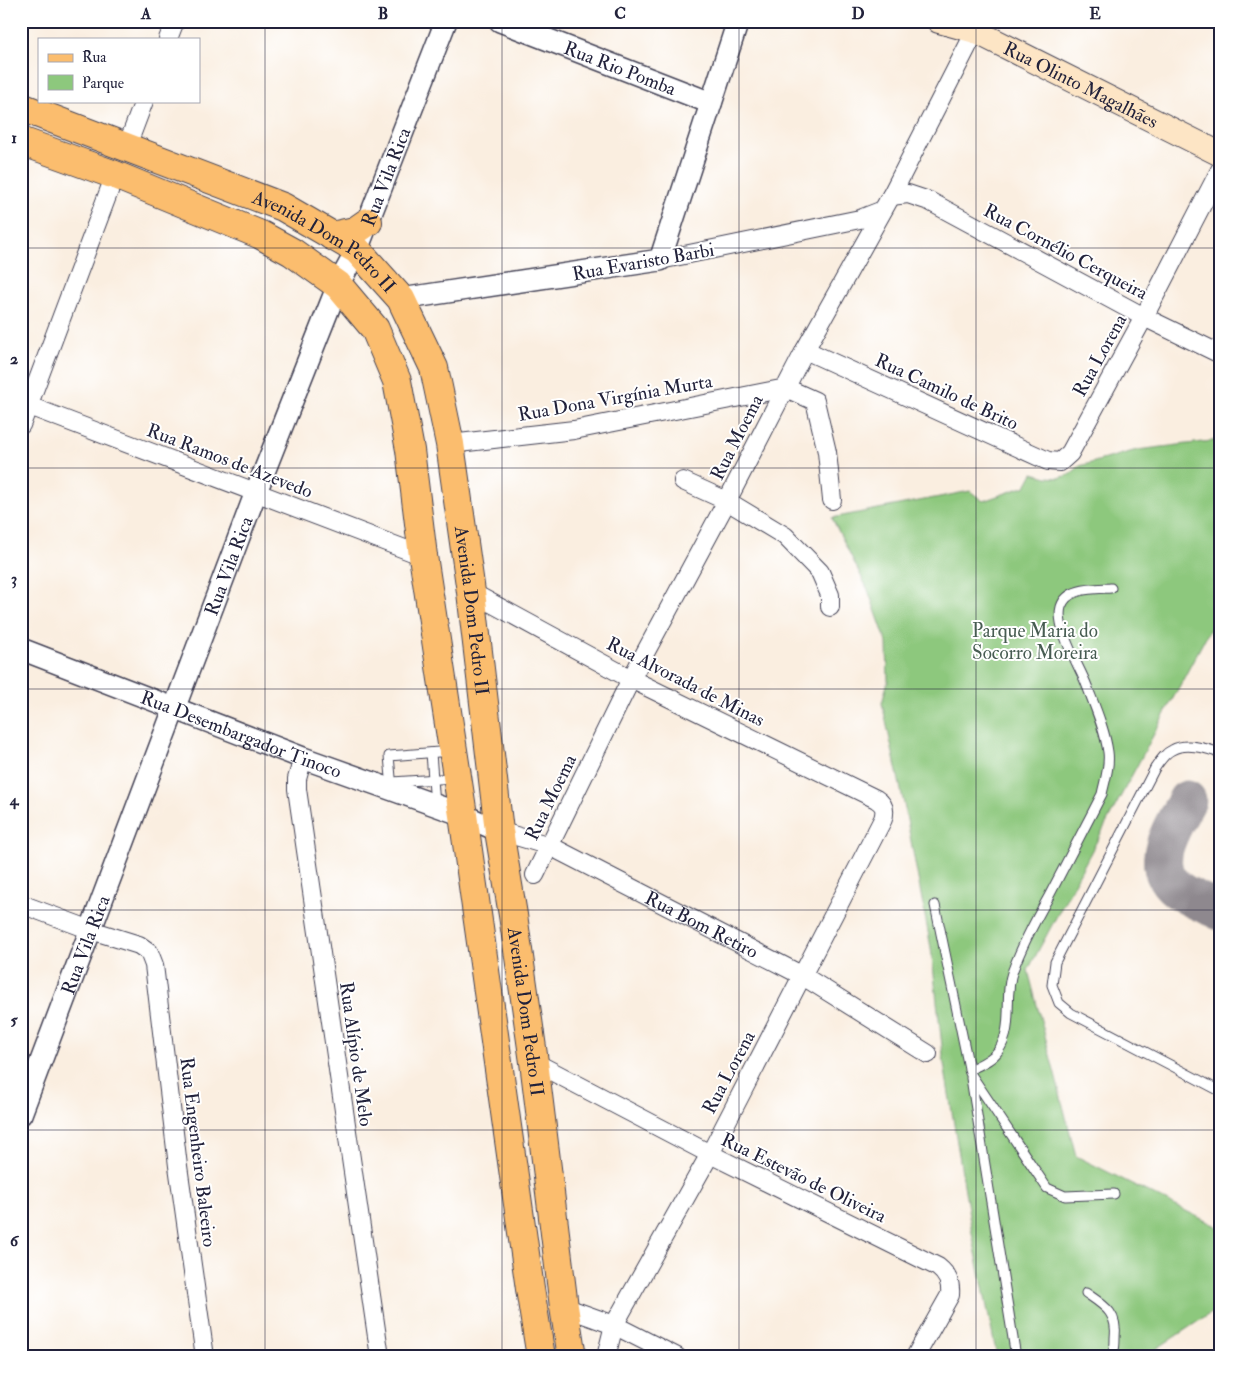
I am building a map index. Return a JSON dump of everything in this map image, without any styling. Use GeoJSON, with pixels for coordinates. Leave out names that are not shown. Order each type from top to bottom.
{"type":"FeatureCollection","features":[{"type":"Feature","properties":{"kind":"main road","name":"Rua Olinto Magalhães"},"geometry":{"type":"LineString","coordinates":[[939,21],[977,26],[1220,154]]}},
{"type":"Feature","properties":{"kind":"main road","name":"Avenida Dom Pedro II"},"geometry":{"type":"LineString","coordinates":[[21,106],[283,206],[357,250],[401,299],[434,368],[450,444],[471,592],[499,831],[534,1062],[564,1307],[572,1357]]}},
{"type":"Feature","properties":{"kind":"main road","name":"Avenida Dom Pedro II"},"geometry":{"type":"LineString","coordinates":[[21,141],[115,175],[261,235],[292,252],[338,286],[374,329],[397,381],[410,450],[423,556],[445,778],[464,815],[541,1357]]}},
{"type":"Feature","properties":{"kind":"main road"},"geometry":{"type":"LineString","coordinates":[[332,236],[355,231],[368,222]]}},
{"type":"Feature","properties":{"kind":"street"},"geometry":{"type":"LineString","coordinates":[[168,38],[175,21]]}},
{"type":"Feature","properties":{"kind":"street","name":"Rua Vila Rica"},"geometry":{"type":"LineString","coordinates":[[21,1114],[256,492],[338,286],[357,250],[446,21]]}},
{"type":"Feature","properties":{"kind":"street","name":"Rua Rio Pomba"},"geometry":{"type":"LineString","coordinates":[[500,21],[711,103]]}},
{"type":"Feature","properties":{"kind":"street"},"geometry":{"type":"LineString","coordinates":[[660,260],[738,21]]}},
{"type":"Feature","properties":{"kind":"street","name":"Rua Moema"},"geometry":{"type":"LineString","coordinates":[[536,875],[631,679],[727,501],[805,350],[887,203],[977,26]]}},
{"type":"Feature","properties":{"kind":"street"},"geometry":{"type":"LineString","coordinates":[[127,146],[144,102]]}},
{"type":"Feature","properties":{"kind":"street","name":"Rua Lorena"},"geometry":{"type":"LineString","coordinates":[[1070,453],[1144,317],[1220,170]]}},
{"type":"Feature","properties":{"kind":"street"},"geometry":{"type":"LineString","coordinates":[[21,425],[25,404],[115,175]]}},
{"type":"Feature","properties":{"kind":"street","name":"Rua Cornélio Cerqueira"},"geometry":{"type":"LineString","coordinates":[[887,203],[908,194],[929,201],[1144,317],[1220,354]]}},
{"type":"Feature","properties":{"kind":"street","name":"Rua Evaristo Barbi"},"geometry":{"type":"LineString","coordinates":[[401,299],[660,260],[860,219],[887,203]]}},
{"type":"Feature","properties":{"kind":"street","name":"Rua Camilo de Brito"},"geometry":{"type":"LineString","coordinates":[[805,350],[1048,461],[1060,462],[1070,453]]}},
{"type":"Feature","properties":{"kind":"street"},"geometry":{"type":"LineString","coordinates":[[786,388],[815,401],[827,452],[832,500]]}},
{"type":"Feature","properties":{"kind":"street","name":"Rua Dona Virgínia Murta"},"geometry":{"type":"LineString","coordinates":[[450,444],[574,430],[786,388]]}},
{"type":"Feature","properties":{"kind":"street","name":"Rua Ramos de Azevedo"},"geometry":{"type":"LineString","coordinates":[[25,404],[423,556]]}},
{"type":"Feature","properties":{"kind":"street"},"geometry":{"type":"LineString","coordinates":[[683,481],[727,501],[784,536],[820,572],[830,595],[830,607]]}},
{"type":"Feature","properties":{"kind":"street","name":"Rua Alvorada de Minas"},"geometry":{"type":"LineString","coordinates":[[471,592],[631,679],[876,798],[884,806]]}},
{"type":"Feature","properties":{"kind":"street","name":"Rua Desembargador Tinoco"},"geometry":{"type":"LineString","coordinates":[[21,648],[303,758],[392,786],[435,805],[464,815]]}},
{"type":"Feature","properties":{"kind":"street","name":"Rua Alípio de Melo"},"geometry":{"type":"LineString","coordinates":[[303,758],[298,773],[297,789],[380,1357]]}},
{"type":"Feature","properties":{"kind":"street","name":"Rua Lorena"},"geometry":{"type":"LineString","coordinates":[[606,1357],[614,1325],[710,1154],[803,976],[883,819],[885,813],[884,806]]}},
{"type":"Feature","properties":{"kind":"street","name":"Rua Bom Retiro"},"geometry":{"type":"LineString","coordinates":[[464,815],[499,831],[550,846],[803,976],[928,1054]]}},
{"type":"Feature","properties":{"kind":"street"},"geometry":{"type":"LineString","coordinates":[[21,904],[91,930]]}},
{"type":"Feature","properties":{"kind":"street","name":"Rua Engenheiro Baleeiro"},"geometry":{"type":"LineString","coordinates":[[91,930],[139,946],[149,952],[154,965],[178,1166],[205,1357]]}},
{"type":"Feature","properties":{"kind":"street","name":"Rua Estevão de Oliveira"},"geometry":{"type":"LineString","coordinates":[[534,1062],[710,1154],[938,1267],[944,1272],[951,1286],[950,1295],[915,1357]]}},
{"type":"Feature","properties":{"kind":"street"},"geometry":{"type":"LineString","coordinates":[[564,1307],[614,1325],[677,1357]]}},
{"type":"Feature","properties":{"kind":"lane"},"geometry":{"type":"LineString","coordinates":[[970,1071],[998,1052],[1004,1040],[1012,972],[1028,937],[1102,794],[1108,769],[1108,753],[1087,686],[1064,633],[1061,621],[1061,607],[1069,596],[1083,589],[1111,588]]}},
{"type":"Feature","properties":{"kind":"lane"},"geometry":{"type":"LineString","coordinates":[[1220,754],[1203,747],[1173,749],[1164,756],[1155,768],[1054,962],[1052,985],[1059,1003],[1072,1014],[1220,1091]]}},
{"type":"Feature","properties":{"kind":"lane"},"geometry":{"type":"LineString","coordinates":[[435,805],[445,778],[392,786],[390,756],[442,752]]}},
{"type":"Feature","properties":{"kind":"lane"},"geometry":{"type":"LineString","coordinates":[[934,906],[970,1071],[1016,1357]]}},
{"type":"Feature","properties":{"kind":"lane"},"geometry":{"type":"LineString","coordinates":[[970,1071],[1047,1188],[1065,1196],[1114,1194]]}},
{"type":"Feature","properties":{"kind":"lane"},"geometry":{"type":"LineString","coordinates":[[1086,1293],[1105,1306],[1114,1317],[1116,1333],[1114,1351],[1110,1357]]}},
{"type":"Feature","properties":{"kind":"green space","name":"Parque Maria do Socorro Moreira"},"geometry":{"type":"Polygon","coordinates":[[[1220,440],[1220,617],[1217,616],[1028,970],[1076,1156],[1220,1228],[1220,1307],[1144,1357],[997,1357],[972,1233],[944,1064],[931,948],[904,804],[882,703],[888,681],[887,643],[868,590],[832,518],[970,491],[983,501],[1026,486],[1033,473],[1059,478],[1069,475],[1080,466],[1137,450],[1220,440]]]}},
{"type":"Feature","properties":{"kind":"taxiway"},"geometry":{"type":"LineString","coordinates":[[1187,800],[1169,834],[1163,858],[1164,869],[1168,880],[1178,890],[1220,911]]}}]}
